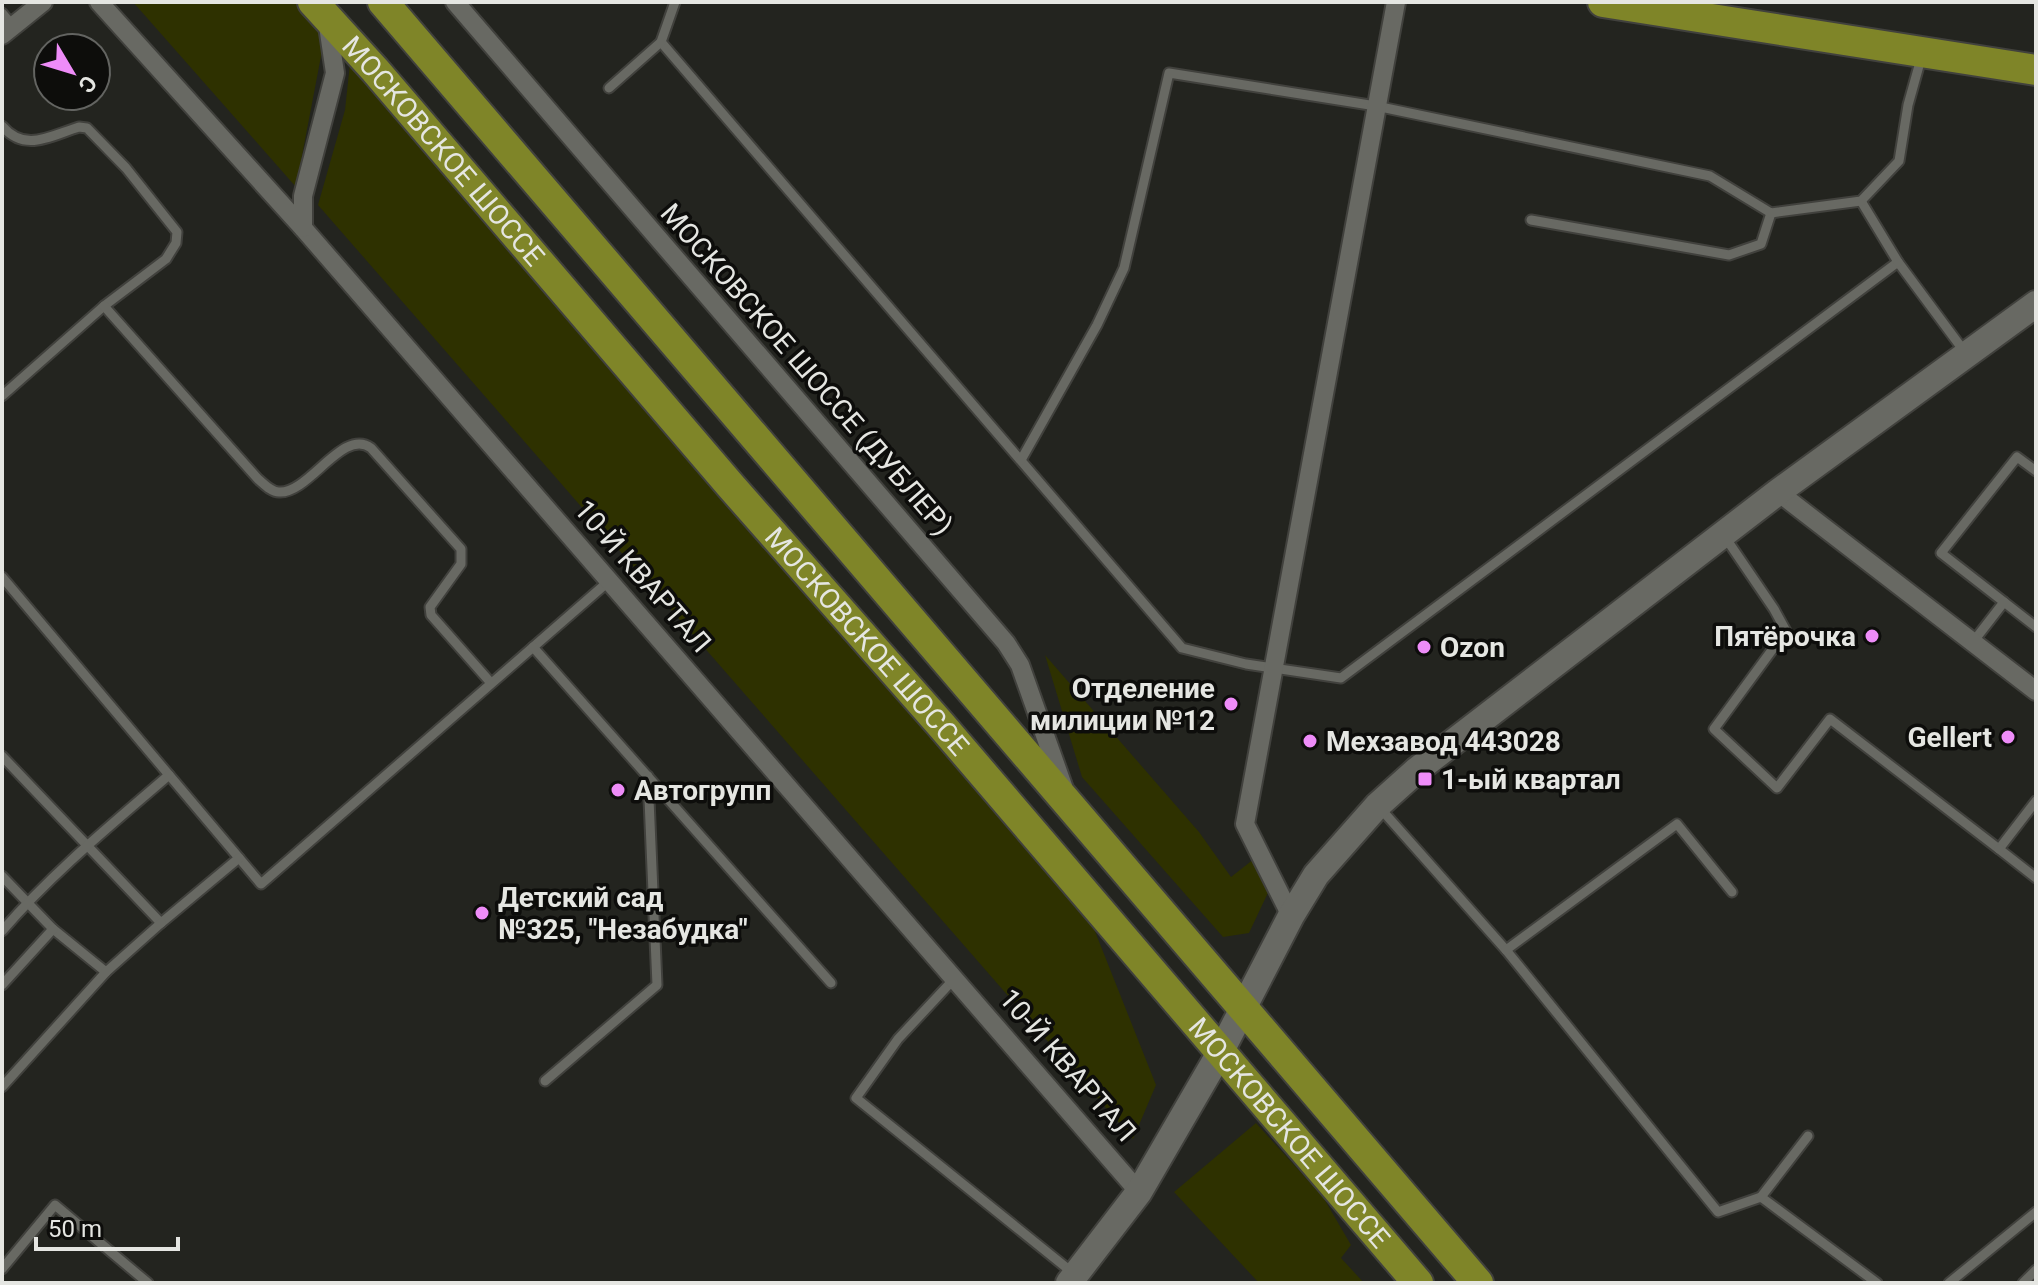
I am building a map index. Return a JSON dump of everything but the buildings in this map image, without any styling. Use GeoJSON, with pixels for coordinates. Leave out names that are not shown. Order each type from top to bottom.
{"type":"FeatureCollection","features":[{"type":"Feature","properties":{"kind":"main road","name":"МОСКОВСКОЕ ШОССЕ"},"geometry":{"type":"LineString","coordinates":[[383,2],[1478,1283]]}},
{"type":"Feature","properties":{"kind":"main road"},"geometry":{"type":"LineString","coordinates":[[1603,2],[2036,70]]}},
{"type":"Feature","properties":{"kind":"main road","name":"МОСКОВСКОЕ ШОССЕ"},"geometry":{"type":"LineString","coordinates":[[320,10],[932,714],[1418,1283]]}},
{"type":"Feature","properties":{"kind":"street"},"geometry":{"type":"LineString","coordinates":[[6,25],[43,2]]}},
{"type":"Feature","properties":{"kind":"street","name":"10-Й КВАРТАЛ"},"geometry":{"type":"LineString","coordinates":[[99,2],[303,228],[1139,1192]]}},
{"type":"Feature","properties":{"kind":"street","name":"МОСКОВСКОЕ ШОССЕ (ДУБЛЕР)"},"geometry":{"type":"LineString","coordinates":[[455,2],[1006,643],[1020,665],[1067,800]]}},
{"type":"Feature","properties":{"kind":"street"},"geometry":{"type":"LineString","coordinates":[[1291,916],[1245,824],[1396,2]]}},
{"type":"Feature","properties":{"kind":"street"},"geometry":{"type":"LineString","coordinates":[[303,228],[303,196],[335,73],[320,10]]}},
{"type":"Feature","properties":{"kind":"street"},"geometry":{"type":"LineString","coordinates":[[1072,1279],[1139,1192],[1221,1051],[1291,916],[1316,875],[1377,806],[1417,770],[1778,492],[2036,304]]}},
{"type":"Feature","properties":{"kind":"street"},"geometry":{"type":"LineString","coordinates":[[1778,492],[2036,691]]}},
{"type":"Feature","properties":{"kind":"lane"},"geometry":{"type":"LineString","coordinates":[[609,88],[661,42],[675,2]]}},
{"type":"Feature","properties":{"kind":"lane"},"geometry":{"type":"LineString","coordinates":[[661,42],[1182,648],[1246,664],[1341,678],[1898,262]]}},
{"type":"Feature","properties":{"kind":"lane"},"geometry":{"type":"LineString","coordinates":[[1021,460],[1097,325],[1124,268],[1169,73],[1376,106],[1710,176],[1771,213],[1861,201],[1899,161],[1908,105],[1923,52]]}},
{"type":"Feature","properties":{"kind":"lane"},"geometry":{"type":"LineString","coordinates":[[2,126],[10,135],[25,141],[79,127],[87,128],[126,168],[177,232],[176,243],[166,259],[104,306],[2,396]]}},
{"type":"Feature","properties":{"kind":"lane"},"geometry":{"type":"LineString","coordinates":[[1861,201],[1898,262],[1967,354]]}},
{"type":"Feature","properties":{"kind":"lane"},"geometry":{"type":"LineString","coordinates":[[1531,220],[1729,255],[1761,244],[1771,213]]}},
{"type":"Feature","properties":{"kind":"lane"},"geometry":{"type":"LineString","coordinates":[[104,306],[270,489],[280,492],[297,487],[355,443],[371,448],[461,549],[461,564],[430,607],[431,615],[491,683]]}},
{"type":"Feature","properties":{"kind":"lane"},"geometry":{"type":"LineString","coordinates":[[2036,471],[2017,457],[1941,553],[2036,627]]}},
{"type":"Feature","properties":{"kind":"lane"},"geometry":{"type":"LineString","coordinates":[[1723,534],[1786,631],[1714,729],[1777,788],[1830,719],[2036,878]]}},
{"type":"Feature","properties":{"kind":"lane"},"geometry":{"type":"LineString","coordinates":[[2,577],[261,884],[609,581]]}},
{"type":"Feature","properties":{"kind":"lane"},"geometry":{"type":"LineString","coordinates":[[1973,642],[2004,602]]}},
{"type":"Feature","properties":{"kind":"lane"},"geometry":{"type":"LineString","coordinates":[[533,647],[831,983]]}},
{"type":"Feature","properties":{"kind":"lane"},"geometry":{"type":"LineString","coordinates":[[2,756],[161,923]]}},
{"type":"Feature","properties":{"kind":"lane"},"geometry":{"type":"LineString","coordinates":[[2,931],[27,902],[87,845],[169,775]]}},
{"type":"Feature","properties":{"kind":"lane"},"geometry":{"type":"LineString","coordinates":[[545,1081],[657,985],[648,776]]}},
{"type":"Feature","properties":{"kind":"lane"},"geometry":{"type":"LineString","coordinates":[[1999,849],[2036,801]]}},
{"type":"Feature","properties":{"kind":"lane"},"geometry":{"type":"LineString","coordinates":[[1377,806],[1506,950],[1718,1212],[1761,1197],[1808,1136]]}},
{"type":"Feature","properties":{"kind":"lane"},"geometry":{"type":"LineString","coordinates":[[1506,950],[1677,824],[1732,892]]}},
{"type":"Feature","properties":{"kind":"lane"},"geometry":{"type":"LineString","coordinates":[[2,1087],[106,972],[239,858]]}},
{"type":"Feature","properties":{"kind":"lane"},"geometry":{"type":"LineString","coordinates":[[2,876],[53,929],[106,972]]}},
{"type":"Feature","properties":{"kind":"lane"},"geometry":{"type":"LineString","coordinates":[[2,985],[53,929]]}},
{"type":"Feature","properties":{"kind":"lane"},"geometry":{"type":"LineString","coordinates":[[955,977],[898,1039],[856,1098],[1072,1279]]}},
{"type":"Feature","properties":{"kind":"lane"},"geometry":{"type":"LineString","coordinates":[[1761,1197],[1877,1283]]}},
{"type":"Feature","properties":{"kind":"lane"},"geometry":{"type":"LineString","coordinates":[[2,1269],[55,1205],[148,1283]]}},
{"type":"Feature","properties":{"kind":"lane"},"geometry":{"type":"LineString","coordinates":[[1949,1283],[2036,1212]]}},
{"type":"Feature","properties":{"kind":"green space"},"geometry":{"type":"Polygon","coordinates":[[[133,2],[313,2],[322,51],[296,187],[133,2]]]}},
{"type":"Feature","properties":{"kind":"green space"},"geometry":{"type":"Polygon","coordinates":[[[352,45],[1075,881],[1156,1085],[1133,1139],[318,205],[345,110],[352,45]]]}},
{"type":"Feature","properties":{"kind":"green space"},"geometry":{"type":"Polygon","coordinates":[[[1045,655],[1199,832],[1231,877],[1259,855],[1273,882],[1249,933],[1223,937],[1082,777],[1045,655]]]}},
{"type":"Feature","properties":{"kind":"green space"},"geometry":{"type":"Polygon","coordinates":[[[1256,1123],[1323,1197],[1351,1245],[1341,1258],[1364,1283],[1259,1283],[1174,1192],[1256,1123]]]}},
{"type":"Feature","properties":{"kind":"place","name":"Пятёрочка"},"geometry":{"type":"Point","coordinates":[1872,636]}},
{"type":"Feature","properties":{"kind":"place","name":"Ozon"},"geometry":{"type":"Point","coordinates":[1424,647]}},
{"type":"Feature","properties":{"kind":"place","name":"Отделение милиции №12"},"geometry":{"type":"Point","coordinates":[1231,704]}},
{"type":"Feature","properties":{"kind":"place","name":"Gellert"},"geometry":{"type":"Point","coordinates":[2008,737]}},
{"type":"Feature","properties":{"kind":"place","name":"Мехзавод 443028"},"geometry":{"type":"Point","coordinates":[1310,741]}},
{"type":"Feature","properties":{"kind":"place","name":"1-ый квартал"},"geometry":{"type":"Point","coordinates":[1425,779]}},
{"type":"Feature","properties":{"kind":"place","name":"Автогрупп"},"geometry":{"type":"Point","coordinates":[618,790]}},
{"type":"Feature","properties":{"kind":"place","name":"Детский сад №325, \"Незабудка\""},"geometry":{"type":"Point","coordinates":[482,913]}}]}
